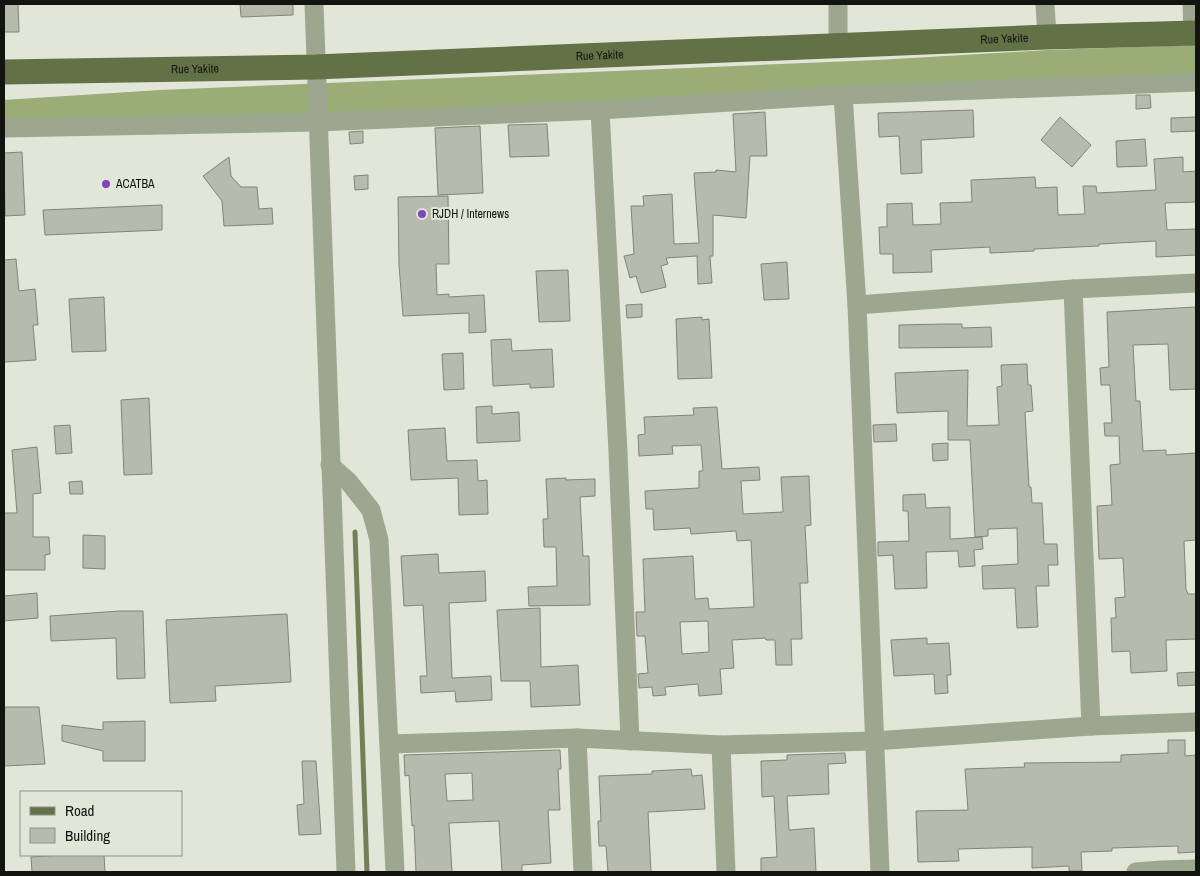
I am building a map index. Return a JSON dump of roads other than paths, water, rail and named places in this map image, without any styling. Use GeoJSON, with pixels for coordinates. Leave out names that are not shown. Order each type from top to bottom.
{"type":"FeatureCollection","features":[{"type":"Feature","properties":{"kind":"main road","name":"Rue Yakite"},"geometry":{"type":"LineString","coordinates":[[4,72],[316,67],[1047,37],[1195,33]]}},
{"type":"Feature","properties":{"kind":"street"},"geometry":{"type":"LineString","coordinates":[[314,4],[346,872]]}},
{"type":"Feature","properties":{"kind":"street"},"geometry":{"type":"LineString","coordinates":[[838,4],[838,46]]}},
{"type":"Feature","properties":{"kind":"street"},"geometry":{"type":"LineString","coordinates":[[1045,4],[1047,37]]}},
{"type":"Feature","properties":{"kind":"street"},"geometry":{"type":"LineString","coordinates":[[1192,4],[1195,33]]}},
{"type":"Feature","properties":{"kind":"street"},"geometry":{"type":"LineString","coordinates":[[4,128],[318,122],[600,110],[843,95],[1196,82]]}},
{"type":"Feature","properties":{"kind":"street"},"geometry":{"type":"LineString","coordinates":[[843,95],[857,305],[880,872]]}},
{"type":"Feature","properties":{"kind":"street"},"geometry":{"type":"LineString","coordinates":[[600,110],[618,452],[630,741]]}},
{"type":"Feature","properties":{"kind":"street"},"geometry":{"type":"LineString","coordinates":[[857,305],[1073,289],[1196,283]]}},
{"type":"Feature","properties":{"kind":"street"},"geometry":{"type":"LineString","coordinates":[[1073,289],[1091,726]]}},
{"type":"Feature","properties":{"kind":"street"},"geometry":{"type":"LineString","coordinates":[[330,465],[348,481],[371,510],[379,540],[395,872]]}},
{"type":"Feature","properties":{"kind":"street"},"geometry":{"type":"LineString","coordinates":[[390,744],[577,738],[721,745],[874,741],[1091,726],[1196,722]]}},
{"type":"Feature","properties":{"kind":"street"},"geometry":{"type":"LineString","coordinates":[[577,738],[583,872]]}},
{"type":"Feature","properties":{"kind":"street"},"geometry":{"type":"LineString","coordinates":[[721,745],[726,872]]}},
{"type":"Feature","properties":{"kind":"street"},"geometry":{"type":"LineString","coordinates":[[1136,872],[1196,869]]}},
{"type":"Feature","properties":{"kind":"waterway"},"geometry":{"type":"LineString","coordinates":[[4,115],[161,105],[1196,60]]}},
{"type":"Feature","properties":{"kind":"waterway"},"geometry":{"type":"LineString","coordinates":[[355,532],[367,872]]}},
{"type":"Feature","properties":{"kind":"place","name":"ACATBA"},"geometry":{"type":"Point","coordinates":[106,184]}},
{"type":"Feature","properties":{"kind":"place","name":"RJDH / Internews"},"geometry":{"type":"Point","coordinates":[422,214]}}]}
